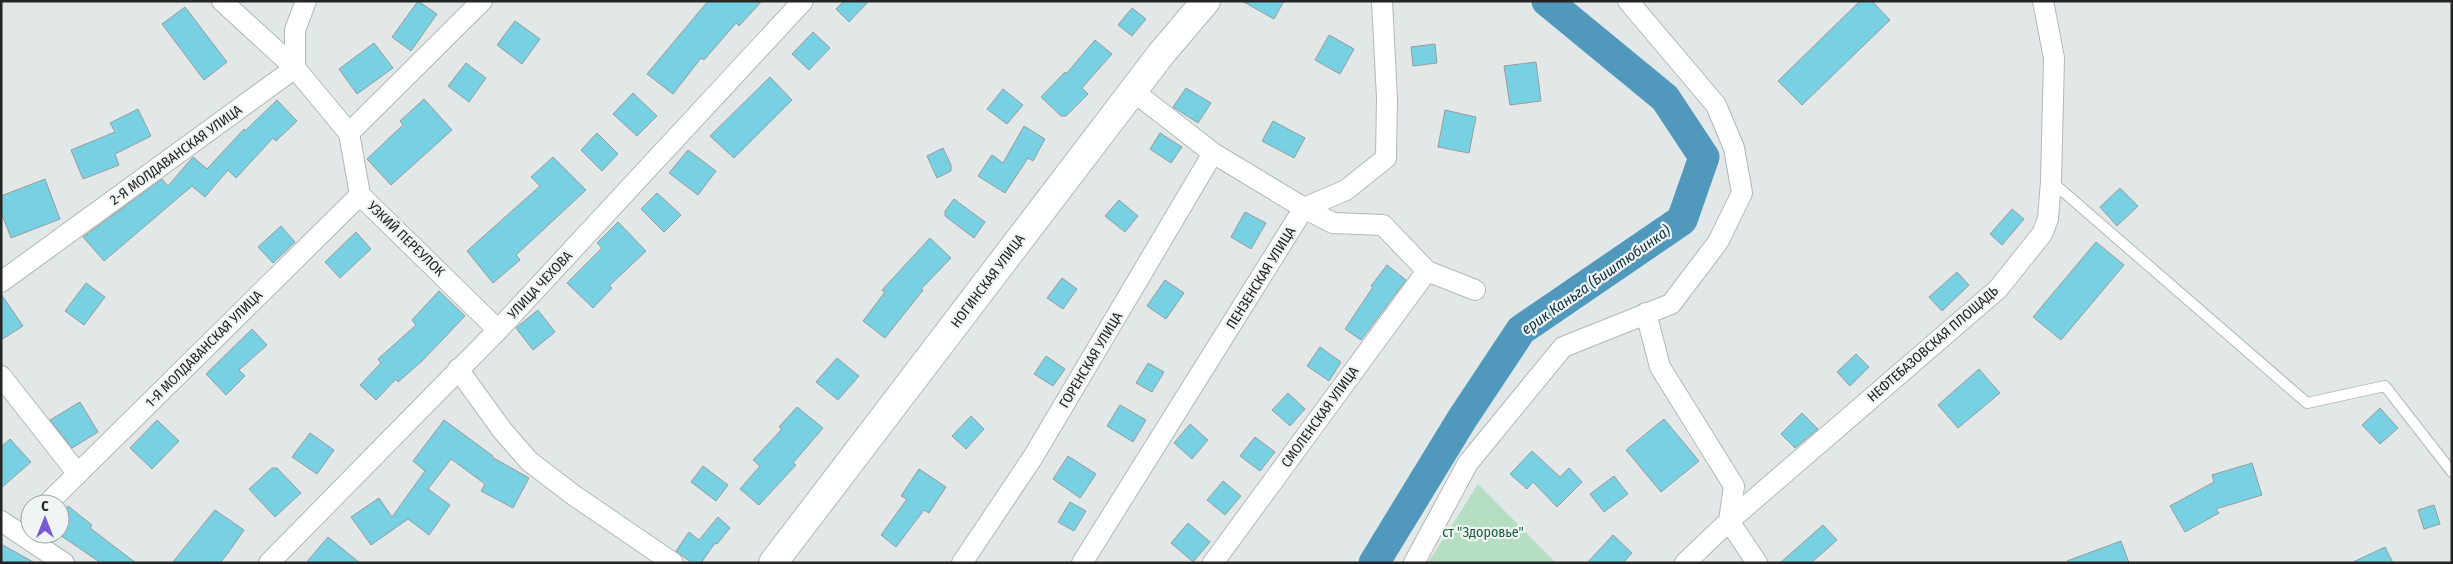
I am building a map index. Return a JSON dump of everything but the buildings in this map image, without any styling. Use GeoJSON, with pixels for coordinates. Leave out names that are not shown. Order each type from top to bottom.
{"type":"FeatureCollection","features":[{"type":"Feature","properties":{"kind":"main road","name":"НОГИНСКАЯ УЛИЦА"},"geometry":{"type":"LineString","coordinates":[[773,563],[1133,91],[1206,1]]}},
{"type":"Feature","properties":{"kind":"street","name":"УЗКИЙ ПЕРЕУЛОК"},"geometry":{"type":"LineString","coordinates":[[222,1],[295,68],[349,133],[360,195],[498,330]]}},
{"type":"Feature","properties":{"kind":"street"},"geometry":{"type":"LineString","coordinates":[[295,68],[295,30],[306,1]]}},
{"type":"Feature","properties":{"kind":"street"},"geometry":{"type":"LineString","coordinates":[[349,133],[482,1]]}},
{"type":"Feature","properties":{"kind":"street","name":"УЛИЦА ЧЕХОВА"},"geometry":{"type":"LineString","coordinates":[[269,563],[498,330],[803,1]]}},
{"type":"Feature","properties":{"kind":"street"},"geometry":{"type":"LineString","coordinates":[[1304,208],[1346,190],[1386,158],[1387,98],[1382,1]]}},
{"type":"Feature","properties":{"kind":"street","name":"НЕФТЕБАЗОВСКАЯ ПЛОЩАДЬ"},"geometry":{"type":"LineString","coordinates":[[1685,563],[1729,522],[1998,289],[2042,234],[2048,219],[2051,182],[2054,58],[2043,1]]}},
{"type":"Feature","properties":{"kind":"street"},"geometry":{"type":"LineString","coordinates":[[1414,563],[1468,463],[1563,347],[1670,304],[1718,242],[1742,193],[1734,148],[1716,105],[1635,3]]}},
{"type":"Feature","properties":{"kind":"street","name":"2-Я МОЛДАВАНСКАЯ УЛИЦА"},"geometry":{"type":"LineString","coordinates":[[1,282],[295,68]]}},
{"type":"Feature","properties":{"kind":"street"},"geometry":{"type":"LineString","coordinates":[[1133,91],[1213,153],[1304,208],[1333,223],[1383,225],[1427,271],[1474,290]]}},
{"type":"Feature","properties":{"kind":"street","name":"ГОРЕНСКАЯ УЛИЦА"},"geometry":{"type":"LineString","coordinates":[[962,563],[1033,457],[1213,153]]}},
{"type":"Feature","properties":{"kind":"street","name":"1-Я МОЛДАВАНСКАЯ УЛИЦА"},"geometry":{"type":"LineString","coordinates":[[57,494],[360,195]]}},
{"type":"Feature","properties":{"kind":"street","name":"ПЕНЗЕНСКАЯ УЛИЦА"},"geometry":{"type":"LineString","coordinates":[[1082,563],[1304,208]]}},
{"type":"Feature","properties":{"kind":"street","name":"СМОЛЕНСКАЯ УЛИЦА"},"geometry":{"type":"LineString","coordinates":[[1213,563],[1427,271]]}},
{"type":"Feature","properties":{"kind":"street"},"geometry":{"type":"LineString","coordinates":[[1646,313],[1660,367],[1734,486],[1729,522],[1757,563]]}},
{"type":"Feature","properties":{"kind":"street"},"geometry":{"type":"LineString","coordinates":[[458,369],[502,430],[529,461],[572,494],[673,563]]}},
{"type":"Feature","properties":{"kind":"street"},"geometry":{"type":"LineString","coordinates":[[1,376],[78,474]]}},
{"type":"Feature","properties":{"kind":"street"},"geometry":{"type":"LineString","coordinates":[[1,522],[20,525]]}},
{"type":"Feature","properties":{"kind":"street"},"geometry":{"type":"LineString","coordinates":[[44,544],[64,563]]}},
{"type":"Feature","properties":{"kind":"lane"},"geometry":{"type":"LineString","coordinates":[[2051,182],[2306,403],[2386,386],[2452,472]]}},
{"type":"Feature","properties":{"kind":"green space","name":"ст \"Здоровье\""},"geometry":{"type":"Polygon","coordinates":[[[1478,484],[1556,563],[1428,563],[1478,484]]]}},
{"type":"Feature","properties":{"kind":"waterway","name":"ерик Каньга (Биштюбинка)"},"geometry":{"type":"LineString","coordinates":[[1374,563],[1462,419],[1521,330],[1682,220],[1704,157],[1665,98],[1547,1]]}}]}
